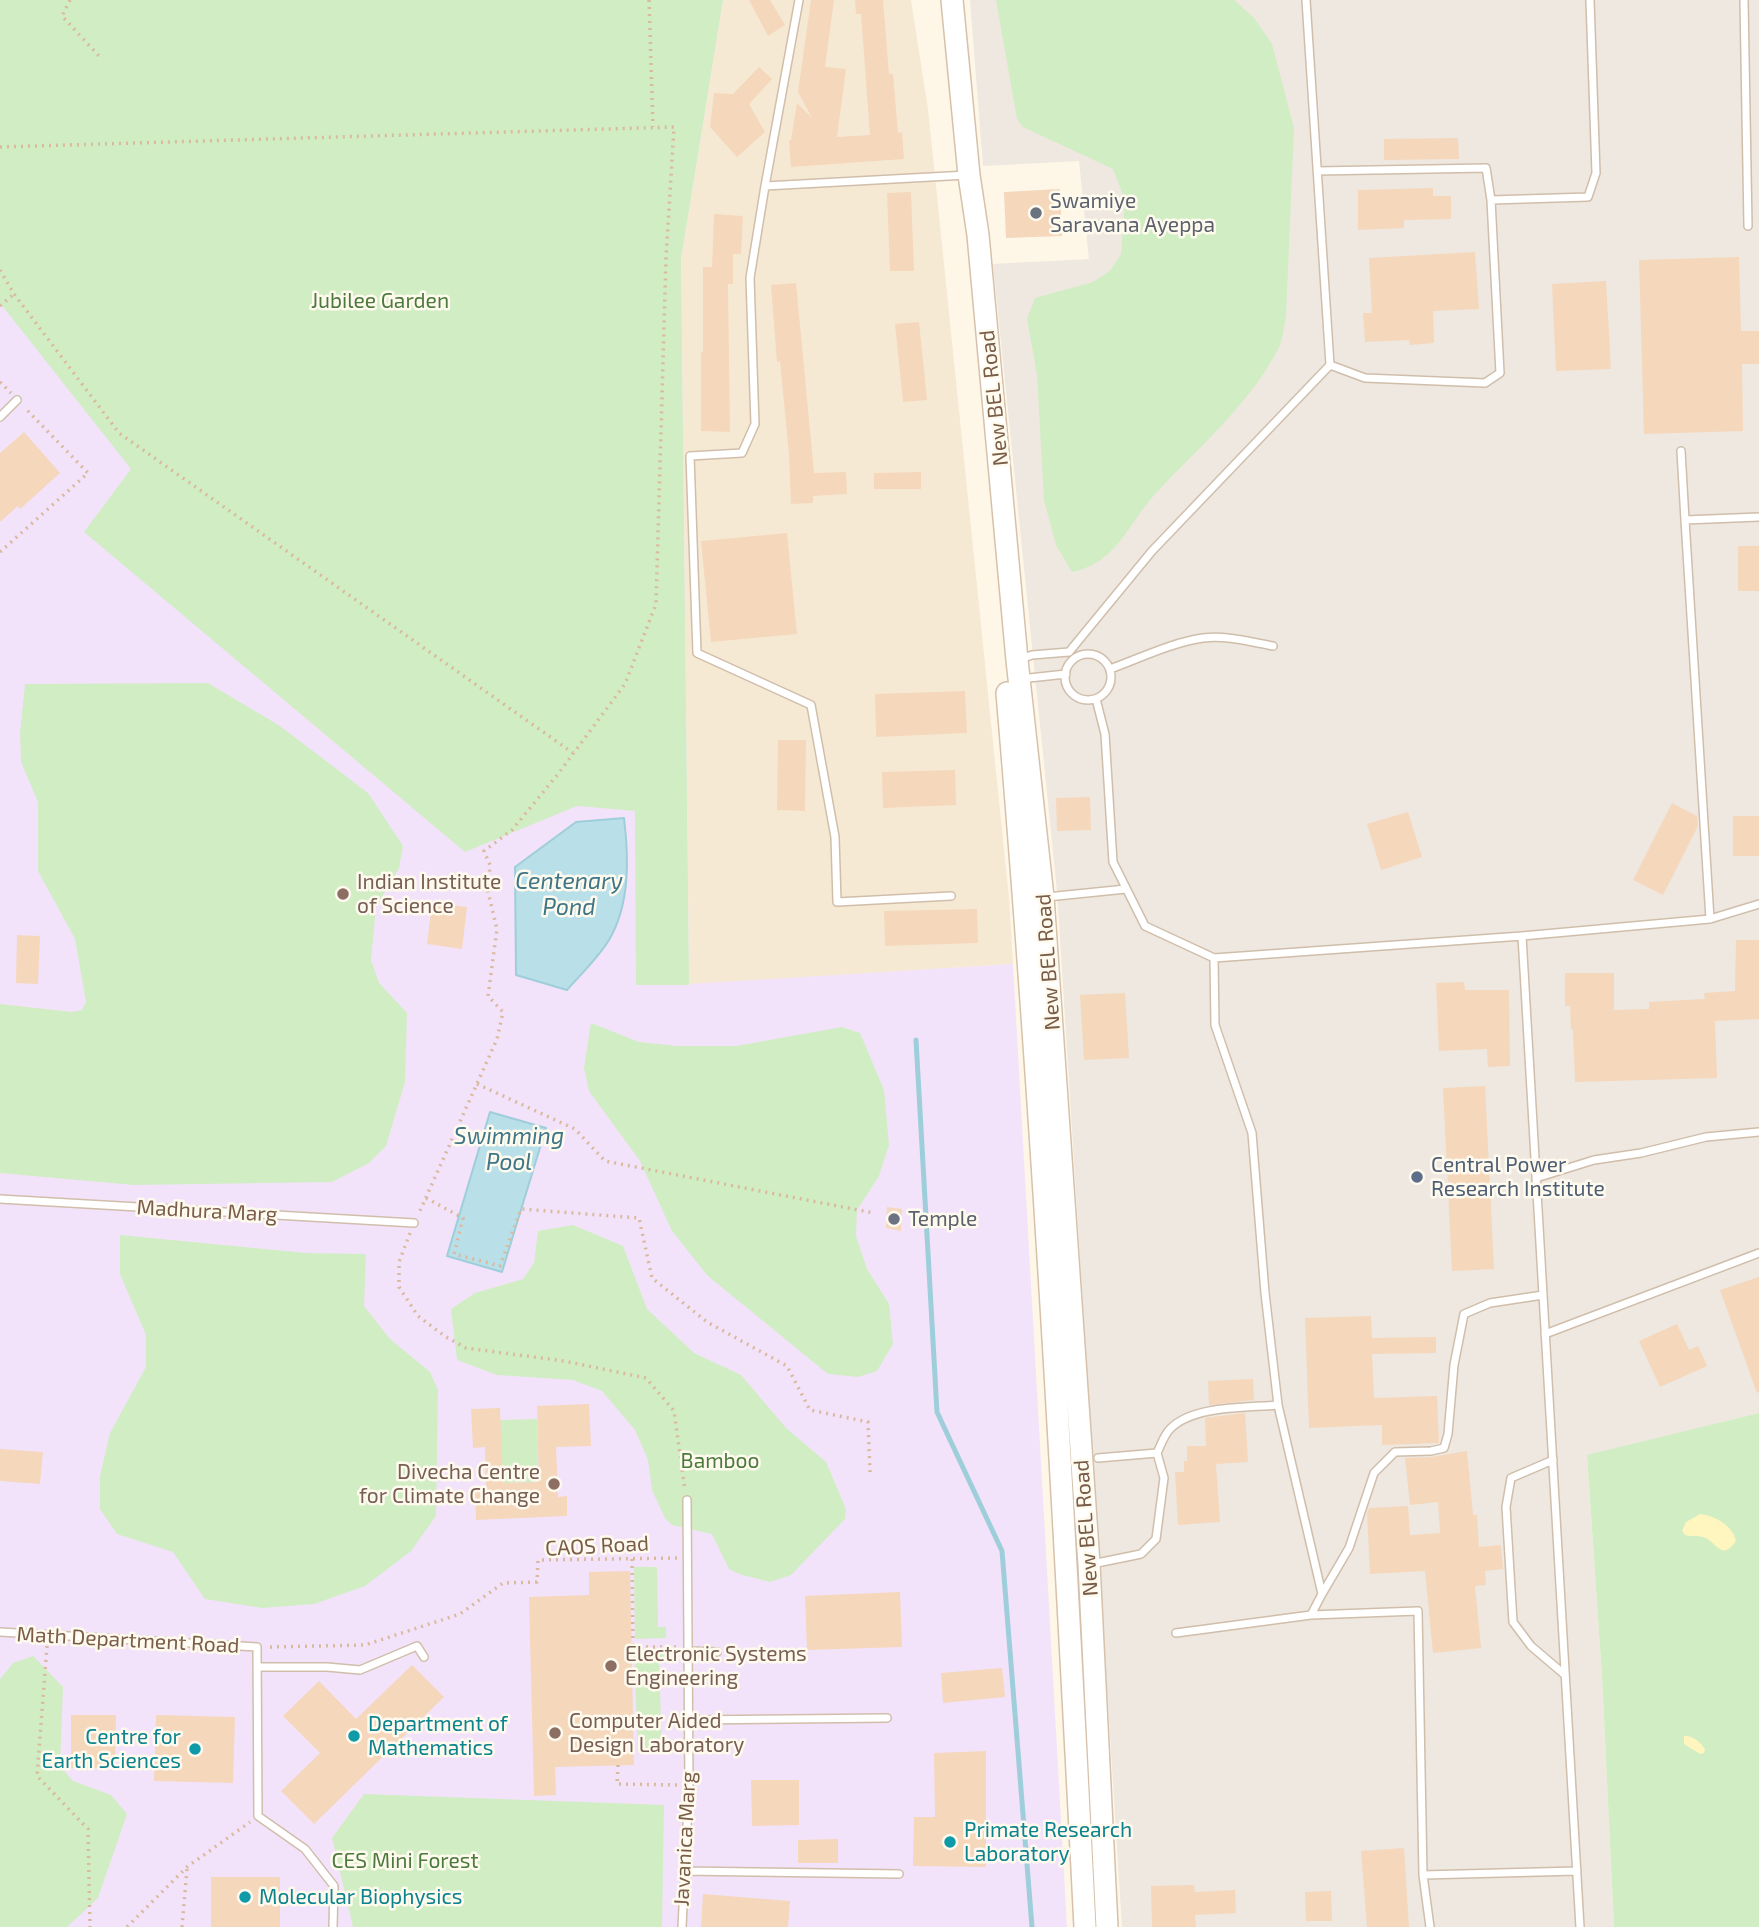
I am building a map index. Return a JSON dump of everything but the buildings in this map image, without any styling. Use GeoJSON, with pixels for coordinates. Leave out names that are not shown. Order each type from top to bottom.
{"type":"FeatureCollection","features":[{"type":"Feature","properties":{"kind":"main road","name":"New BEL Road"},"geometry":{"type":"LineString","coordinates":[[938,0],[964,176],[979,248],[1019,670],[1034,897],[1089,1564],[1107,1927]]}},
{"type":"Feature","properties":{"kind":"main road","name":"New BEL Road"},"geometry":{"type":"LineString","coordinates":[[952,0],[968,245],[1034,897],[1085,1927]]}},
{"type":"Feature","properties":{"kind":"lane"},"geometry":{"type":"LineString","coordinates":[[799,0],[750,278],[755,424],[743,453],[690,456],[697,653],[811,705],[835,837],[837,902],[951,897]]}},
{"type":"Feature","properties":{"kind":"lane"},"geometry":{"type":"LineString","coordinates":[[1019,670],[1032,655],[1069,652],[1152,551],[1331,365],[1306,0]]}},
{"type":"Feature","properties":{"kind":"lane"},"geometry":{"type":"LineString","coordinates":[[1491,201],[1588,197],[1596,173],[1590,0]]}},
{"type":"Feature","properties":{"kind":"lane"},"geometry":{"type":"LineString","coordinates":[[1744,0],[1748,226]]}},
{"type":"Feature","properties":{"kind":"lane"},"geometry":{"type":"LineString","coordinates":[[1317,171],[1486,168],[1491,201],[1500,373],[1485,383],[1365,378],[1331,365]]}},
{"type":"Feature","properties":{"kind":"lane"},"geometry":{"type":"LineString","coordinates":[[765,186],[964,176]]}},
{"type":"Feature","properties":{"kind":"lane"},"geometry":{"type":"LineString","coordinates":[[0,417],[17,400]]}},
{"type":"Feature","properties":{"kind":"lane"},"geometry":{"type":"LineString","coordinates":[[1681,451],[1710,919]]}},
{"type":"Feature","properties":{"kind":"lane"},"geometry":{"type":"LineString","coordinates":[[1685,520],[1759,517]]}},
{"type":"Feature","properties":{"kind":"lane"},"geometry":{"type":"LineString","coordinates":[[1110,669],[1203,638],[1236,639],[1273,646]]}},
{"type":"Feature","properties":{"kind":"lane"},"geometry":{"type":"LineString","coordinates":[[1086,655],[1100,658],[1110,669],[1110,683],[1096,699],[1088,700],[1074,695],[1066,682],[1066,674],[1072,661],[1086,655]]}},
{"type":"Feature","properties":{"kind":"lane"},"geometry":{"type":"LineString","coordinates":[[1019,670],[1066,674]]}},
{"type":"Feature","properties":{"kind":"lane"},"geometry":{"type":"LineString","coordinates":[[1096,699],[1105,734],[1113,862],[1145,926],[1214,958],[1522,936],[1710,919],[1759,904]]}},
{"type":"Feature","properties":{"kind":"lane"},"geometry":{"type":"LineString","coordinates":[[1034,897],[1126,889]]}},
{"type":"Feature","properties":{"kind":"lane"},"geometry":{"type":"LineString","coordinates":[[1522,936],[1580,1927]]}},
{"type":"Feature","properties":{"kind":"lane"},"geometry":{"type":"LineString","coordinates":[[1214,958],[1215,1025],[1252,1133],[1265,1293],[1278,1405],[1322,1594]]}},
{"type":"Feature","properties":{"kind":"lane"},"geometry":{"type":"LineString","coordinates":[[1536,1178],[1594,1160],[1641,1153],[1706,1136],[1759,1132]]}},
{"type":"Feature","properties":{"kind":"lane","name":"Madhura Marg"},"geometry":{"type":"LineString","coordinates":[[0,1199],[414,1223]]}},
{"type":"Feature","properties":{"kind":"lane"},"geometry":{"type":"LineString","coordinates":[[1545,1335],[1759,1253]]}},
{"type":"Feature","properties":{"kind":"lane"},"geometry":{"type":"LineString","coordinates":[[1311,1615],[1349,1548],[1374,1473],[1395,1452],[1444,1448],[1448,1434],[1454,1364],[1464,1314],[1490,1303],[1543,1295]]}},
{"type":"Feature","properties":{"kind":"lane"},"geometry":{"type":"LineString","coordinates":[[1089,1564],[1141,1554],[1156,1539],[1164,1478],[1157,1453],[1168,1430],[1182,1419],[1218,1410],[1278,1405]]}},
{"type":"Feature","properties":{"kind":"lane"},"geometry":{"type":"LineString","coordinates":[[1098,1458],[1157,1453]]}},
{"type":"Feature","properties":{"kind":"lane"},"geometry":{"type":"LineString","coordinates":[[1553,1460],[1511,1478],[1506,1507],[1513,1622],[1531,1646],[1565,1675]]}},
{"type":"Feature","properties":{"kind":"lane","name":"Javanica Marg"},"geometry":{"type":"LineString","coordinates":[[682,1927],[689,1785],[687,1500]]}},
{"type":"Feature","properties":{"kind":"lane"},"geometry":{"type":"LineString","coordinates":[[1176,1633],[1311,1615],[1418,1611],[1423,1875],[1430,1927]]}},
{"type":"Feature","properties":{"kind":"lane","name":"Math Department Road"},"geometry":{"type":"LineString","coordinates":[[0,1632],[257,1647]]}},
{"type":"Feature","properties":{"kind":"lane"},"geometry":{"type":"LineString","coordinates":[[257,1667],[360,1670],[417,1646],[425,1657]]}},
{"type":"Feature","properties":{"kind":"lane"},"geometry":{"type":"LineString","coordinates":[[257,1647],[258,1816],[306,1849],[334,1886],[333,1927]]}},
{"type":"Feature","properties":{"kind":"lane"},"geometry":{"type":"LineString","coordinates":[[688,1649],[717,1652]]}},
{"type":"Feature","properties":{"kind":"lane"},"geometry":{"type":"LineString","coordinates":[[689,1720],[887,1718]]}},
{"type":"Feature","properties":{"kind":"lane"},"geometry":{"type":"LineString","coordinates":[[683,1871],[899,1874]]}},
{"type":"Feature","properties":{"kind":"lane"},"geometry":{"type":"LineString","coordinates":[[1423,1875],[1577,1871]]}},
{"type":"Feature","properties":{"kind":"path"},"geometry":{"type":"LineString","coordinates":[[69,0],[62,16],[99,56]]}},
{"type":"Feature","properties":{"kind":"path"},"geometry":{"type":"LineString","coordinates":[[649,0],[653,128]]}},
{"type":"Feature","properties":{"kind":"path"},"geometry":{"type":"LineString","coordinates":[[0,147],[674,127],[666,258],[656,604],[625,684],[506,836],[484,851],[490,865],[488,892],[497,929],[488,996],[503,1012],[497,1039],[399,1262],[399,1287],[418,1316],[466,1348],[564,1361],[646,1378],[674,1411],[687,1500]]}},
{"type":"Feature","properties":{"kind":"path"},"geometry":{"type":"LineString","coordinates":[[0,270],[14,295],[119,433],[573,753]]}},
{"type":"Feature","properties":{"kind":"path"},"geometry":{"type":"LineString","coordinates":[[0,306],[14,295]]}},
{"type":"Feature","properties":{"kind":"path"},"geometry":{"type":"LineString","coordinates":[[0,382],[88,473],[0,552]]}},
{"type":"Feature","properties":{"kind":"path"},"geometry":{"type":"LineString","coordinates":[[477,1084],[575,1129],[605,1161],[874,1213]]}},
{"type":"Feature","properties":{"kind":"path"},"geometry":{"type":"LineString","coordinates":[[426,1198],[463,1218],[454,1254],[500,1266],[521,1209],[639,1218],[652,1278],[707,1322],[787,1366],[810,1410],[868,1422],[870,1472]]}},
{"type":"Feature","properties":{"kind":"path","name":"CAOS Road"},"geometry":{"type":"LineString","coordinates":[[257,1647],[365,1646],[460,1614],[503,1583],[537,1582],[538,1560],[688,1558]]}},
{"type":"Feature","properties":{"kind":"path"},"geometry":{"type":"LineString","coordinates":[[632,1559],[632,1647],[688,1649]]}},
{"type":"Feature","properties":{"kind":"path"},"geometry":{"type":"LineString","coordinates":[[48,1635],[37,1776],[88,1829],[90,1927]]}},
{"type":"Feature","properties":{"kind":"path"},"geometry":{"type":"LineString","coordinates":[[618,1765],[617,1784],[689,1785]]}},
{"type":"Feature","properties":{"kind":"path"},"geometry":{"type":"LineString","coordinates":[[127,1927],[187,1867],[258,1816]]}},
{"type":"Feature","properties":{"kind":"path"},"geometry":{"type":"LineString","coordinates":[[182,1927],[187,1867]]}},
{"type":"Feature","properties":{"kind":"shaded area","name":"Indian Institute of Science"},"geometry":{"type":"Polygon","coordinates":[[[0,0],[723,0],[681,259],[689,984],[1013,964],[1067,1927],[0,1927],[0,0]]]}},
{"type":"Feature","properties":{"kind":"shaded area"},"geometry":{"type":"Polygon","coordinates":[[[723,0],[911,0],[928,109],[1009,898],[1013,964],[689,985],[681,259],[723,0]]]}},
{"type":"Feature","properties":{"kind":"shaded area","name":"Central Power Research Institute"},"geometry":{"type":"Polygon","coordinates":[[[970,0],[1759,0],[1759,1413],[1587,1456],[1602,1677],[1614,1927],[1122,1927],[1057,891],[993,264],[1089,259],[1079,161],[983,166],[970,0]]]}},
{"type":"Feature","properties":{"kind":"green space","name":"Jubilee Garden"},"geometry":{"type":"Polygon","coordinates":[[[0,0],[723,0],[681,259],[689,985],[636,985],[635,811],[577,806],[465,852],[84,532],[131,469],[0,303],[0,0]]]}},
{"type":"Feature","properties":{"kind":"green space"},"geometry":{"type":"Polygon","coordinates":[[[996,0],[1234,0],[1254,18],[1272,44],[1294,128],[1286,316],[1279,347],[1268,367],[1239,406],[1155,494],[1111,552],[1087,567],[1072,572],[1056,545],[1044,500],[1037,375],[1027,319],[1035,298],[1093,282],[1110,271],[1121,254],[1125,200],[1113,169],[1023,127],[1017,119],[996,0]]]}},
{"type":"Feature","properties":{"kind":"green space"},"geometry":{"type":"Polygon","coordinates":[[[208,683],[280,726],[368,793],[403,846],[399,868],[376,907],[371,960],[379,983],[407,1013],[405,1082],[386,1146],[369,1163],[332,1182],[134,1185],[0,1173],[0,1004],[72,1012],[82,1010],[86,1002],[75,939],[38,871],[38,802],[21,762],[20,733],[25,684],[208,683]]]}},
{"type":"Feature","properties":{"kind":"green space"},"geometry":{"type":"Polygon","coordinates":[[[591,1023],[639,1042],[677,1046],[736,1046],[842,1027],[860,1033],[884,1090],[889,1145],[879,1176],[857,1210],[856,1236],[867,1269],[889,1304],[893,1344],[877,1371],[858,1377],[828,1374],[708,1276],[672,1231],[640,1161],[589,1091],[584,1068],[591,1023]]]}},
{"type":"Feature","properties":{"kind":"green space","name":"Bamboo"},"geometry":{"type":"Polygon","coordinates":[[[573,1225],[623,1246],[647,1309],[694,1353],[741,1375],[786,1428],[826,1462],[846,1509],[845,1519],[791,1575],[770,1582],[739,1574],[729,1569],[712,1534],[672,1525],[665,1518],[652,1490],[648,1460],[635,1430],[602,1391],[573,1380],[497,1375],[457,1360],[451,1309],[475,1293],[523,1279],[534,1263],[538,1231],[573,1225]]]}},
{"type":"Feature","properties":{"kind":"green space"},"geometry":{"type":"Polygon","coordinates":[[[120,1235],[306,1253],[366,1254],[364,1306],[390,1339],[430,1372],[438,1390],[436,1516],[411,1551],[365,1586],[314,1604],[262,1608],[205,1599],[173,1552],[117,1534],[100,1509],[100,1476],[110,1433],[146,1367],[146,1335],[120,1274],[120,1235]]]}},
{"type":"Feature","properties":{"kind":"green space"},"geometry":{"type":"Polygon","coordinates":[[[1759,1413],[1759,1927],[1614,1927],[1602,1677],[1587,1455],[1759,1413]]]}},
{"type":"Feature","properties":{"kind":"green space"},"geometry":{"type":"Polygon","coordinates":[[[537,1419],[539,1482],[503,1483],[500,1420],[537,1419]]]}},
{"type":"Feature","properties":{"kind":"green space"},"geometry":{"type":"Polygon","coordinates":[[[634,1567],[657,1567],[658,1627],[666,1627],[666,1638],[635,1639],[634,1567]]]}},
{"type":"Feature","properties":{"kind":"green space"},"geometry":{"type":"Polygon","coordinates":[[[634,1651],[666,1651],[666,1660],[659,1661],[662,1751],[638,1752],[634,1651]]]}},
{"type":"Feature","properties":{"kind":"green space"},"geometry":{"type":"Polygon","coordinates":[[[33,1656],[63,1687],[60,1766],[73,1781],[111,1795],[127,1814],[98,1898],[67,1927],[0,1927],[0,1679],[13,1663],[33,1656]]]}},
{"type":"Feature","properties":{"kind":"green space","name":"CES Mini Forest"},"geometry":{"type":"Polygon","coordinates":[[[364,1794],[664,1805],[662,1927],[353,1927],[332,1838],[364,1794]]]}},
{"type":"Feature","properties":{"kind":"sand"},"geometry":{"type":"Polygon","coordinates":[[[1700,1514],[1718,1519],[1728,1526],[1736,1541],[1731,1547],[1722,1550],[1708,1539],[1685,1535],[1682,1531],[1686,1522],[1700,1514]]]}},
{"type":"Feature","properties":{"kind":"sand"},"geometry":{"type":"Polygon","coordinates":[[[1684,1736],[1699,1742],[1705,1749],[1704,1753],[1700,1754],[1684,1744],[1684,1736]]]}},
{"type":"Feature","properties":{"kind":"water","name":"Centenary Pond"},"geometry":{"type":"Polygon","coordinates":[[[624,818],[627,865],[624,896],[616,926],[605,947],[567,990],[516,975],[515,867],[576,822],[624,818]]]}},
{"type":"Feature","properties":{"kind":"water","name":"Swimming Pool"},"geometry":{"type":"Polygon","coordinates":[[[490,1112],[546,1128],[502,1272],[447,1256],[490,1112]]]}},
{"type":"Feature","properties":{"kind":"waterway"},"geometry":{"type":"LineString","coordinates":[[916,1040],[937,1412],[1002,1551],[1032,1927]]}},
{"type":"Feature","properties":{"kind":"place","name":"Swamiye Saravana Ayeppa"},"geometry":{"type":"Point","coordinates":[1036,213]}},
{"type":"Feature","properties":{"kind":"place","name":"Indian Institute of Science"},"geometry":{"type":"Point","coordinates":[343,894]}},
{"type":"Feature","properties":{"kind":"place","name":"Central Power Research Institute"},"geometry":{"type":"Point","coordinates":[1417,1177]}},
{"type":"Feature","properties":{"kind":"place","name":"Temple"},"geometry":{"type":"Point","coordinates":[894,1219]}},
{"type":"Feature","properties":{"kind":"place","name":"Divecha Centre for Climate Change"},"geometry":{"type":"Point","coordinates":[554,1484]}},
{"type":"Feature","properties":{"kind":"place","name":"Electronic Systems Engineering"},"geometry":{"type":"Point","coordinates":[611,1666]}},
{"type":"Feature","properties":{"kind":"place","name":"Computer Aided Design Laboratory"},"geometry":{"type":"Point","coordinates":[555,1733]}},
{"type":"Feature","properties":{"kind":"place","name":"Department of Mathematics"},"geometry":{"type":"Point","coordinates":[354,1736]}},
{"type":"Feature","properties":{"kind":"place","name":"Centre for Earth Sciences"},"geometry":{"type":"Point","coordinates":[195,1749]}},
{"type":"Feature","properties":{"kind":"place","name":"Primate Research Laboratory"},"geometry":{"type":"Point","coordinates":[950,1842]}},
{"type":"Feature","properties":{"kind":"place","name":"Molecular Biophysics"},"geometry":{"type":"Point","coordinates":[245,1897]}}]}
